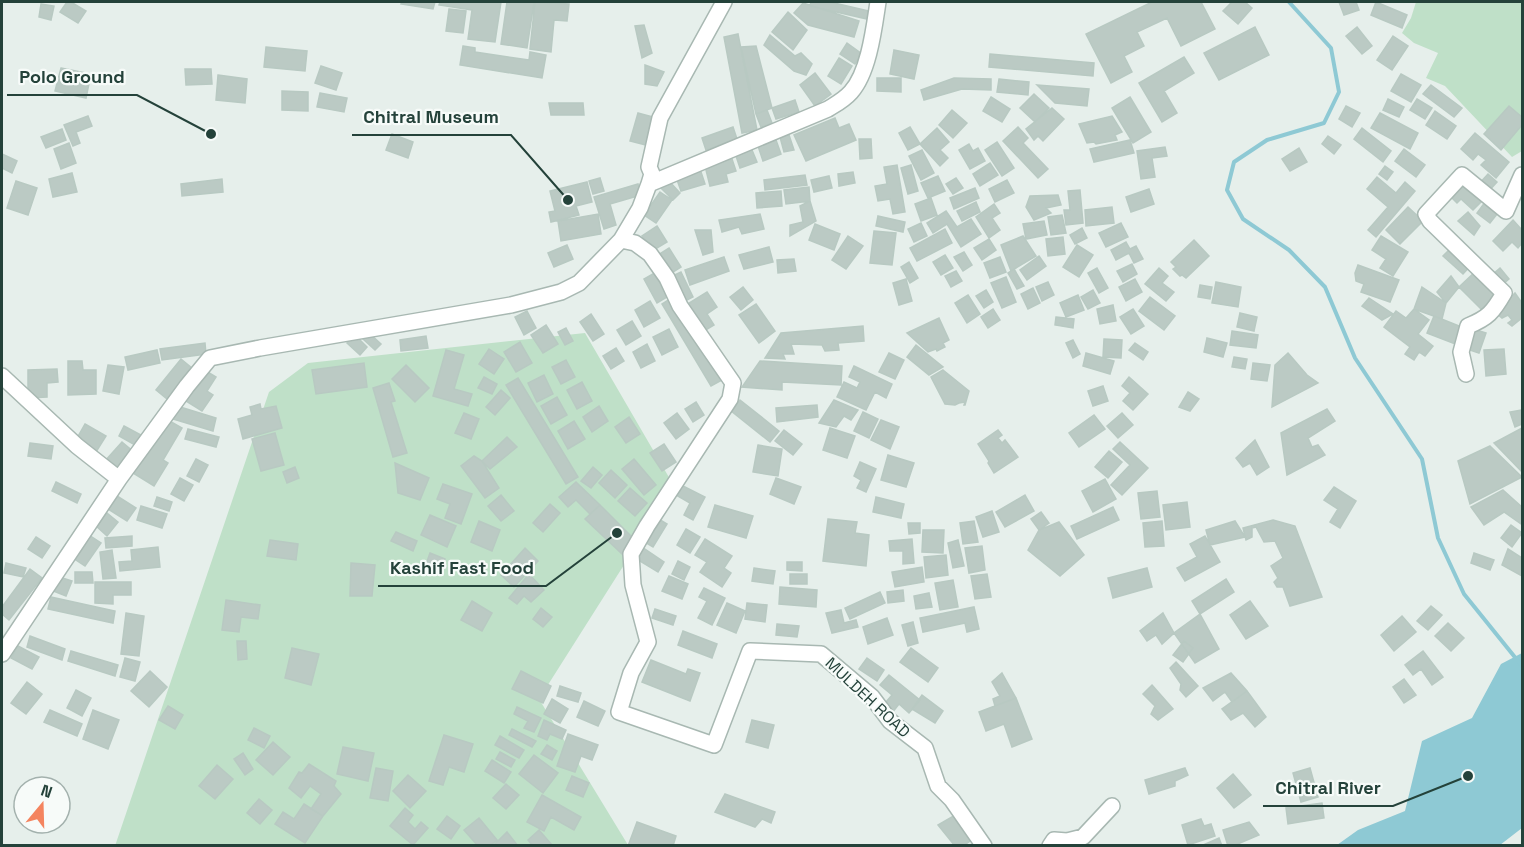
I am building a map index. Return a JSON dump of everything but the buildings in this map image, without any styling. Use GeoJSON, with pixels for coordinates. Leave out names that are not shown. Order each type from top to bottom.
{"type":"FeatureCollection","features":[{"type":"Feature","properties":{"kind":"street"},"geometry":{"type":"LineString","coordinates":[[2,654],[119,479],[210,358],[511,305],[561,292],[579,283],[621,240],[640,208],[652,174],[649,166],[660,118],[724,2]]}},
{"type":"Feature","properties":{"kind":"street"},"geometry":{"type":"LineString","coordinates":[[649,184],[817,114],[840,102],[860,79],[878,2]]}},
{"type":"Feature","properties":{"kind":"street"},"geometry":{"type":"LineString","coordinates":[[1466,374],[1461,352],[1468,327],[1493,311],[1504,293],[1430,222],[1426,214],[1462,175],[1506,211],[1522,175]]}},
{"type":"Feature","properties":{"kind":"street","name":"MULDEH ROAD"},"geometry":{"type":"LineString","coordinates":[[621,240],[635,243],[650,254],[667,278],[680,306],[733,383],[730,399],[631,554],[633,585],[648,642],[631,673],[619,712],[714,745],[750,651],[821,654],[872,697],[890,721],[925,748],[939,786],[952,800],[984,846]]}},
{"type":"Feature","properties":{"kind":"street"},"geometry":{"type":"LineString","coordinates":[[2,376],[70,439],[119,479]]}},
{"type":"Feature","properties":{"kind":"street"},"geometry":{"type":"LineString","coordinates":[[1050,846],[1053,840],[1067,841],[1083,837],[1112,806]]}},
{"type":"Feature","properties":{"kind":"green space"},"geometry":{"type":"Polygon","coordinates":[[[1416,2],[1522,2],[1522,151],[1512,157],[1445,86],[1426,78],[1438,53],[1414,43],[1402,33],[1411,18],[1416,2]]]}},
{"type":"Feature","properties":{"kind":"green space"},"geometry":{"type":"Polygon","coordinates":[[[585,333],[674,486],[539,699],[628,845],[115,846],[269,392],[308,363],[585,333]]]}},
{"type":"Feature","properties":{"kind":"water"},"geometry":{"type":"Polygon","coordinates":[[[1522,653],[1522,828],[1500,845],[1337,845],[1358,830],[1405,811],[1422,741],[1472,718],[1501,664],[1522,653]]]}},
{"type":"Feature","properties":{"kind":"waterway"},"geometry":{"type":"LineString","coordinates":[[1289,2],[1331,48],[1339,92],[1324,123],[1267,140],[1234,162],[1227,190],[1243,219],[1289,250],[1325,287],[1355,358],[1422,459],[1438,538],[1464,594],[1522,666]]}},
{"type":"Feature","properties":{"kind":"place","name":"Polo Ground"},"geometry":{"type":"Point","coordinates":[211,134]}},
{"type":"Feature","properties":{"kind":"place","name":"Chitral Museum"},"geometry":{"type":"Point","coordinates":[568,200]}},
{"type":"Feature","properties":{"kind":"place","name":"Kashif Fast Food"},"geometry":{"type":"Point","coordinates":[617,533]}},
{"type":"Feature","properties":{"kind":"place","name":"Chitral River"},"geometry":{"type":"Point","coordinates":[1468,776]}}]}
